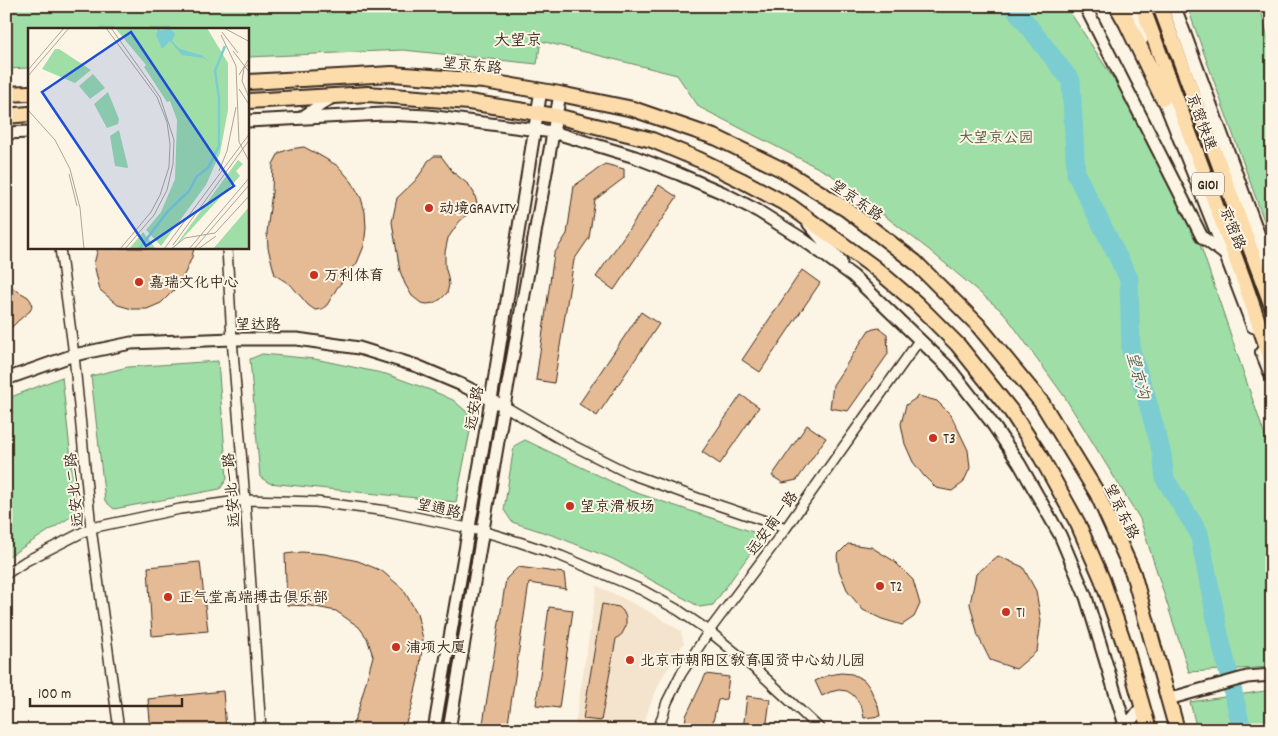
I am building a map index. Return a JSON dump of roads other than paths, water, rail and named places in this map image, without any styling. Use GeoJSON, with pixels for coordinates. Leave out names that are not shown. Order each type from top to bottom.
{"type":"FeatureCollection","features":[{"type":"Feature","properties":{"kind":"highway"},"geometry":{"type":"LineString","coordinates":[[1118,6],[1163,98]]}},
{"type":"Feature","properties":{"kind":"main road","name":"京密路"},"geometry":{"type":"LineString","coordinates":[[1131,6],[1163,98],[1226,255],[1272,377]]}},
{"type":"Feature","properties":{"kind":"main road","name":"京密快速"},"geometry":{"type":"LineString","coordinates":[[1142,6],[1272,362]]}},
{"type":"Feature","properties":{"kind":"main road","name":"京密快速"},"geometry":{"type":"LineString","coordinates":[[1160,6],[1272,306]]}},
{"type":"Feature","properties":{"kind":"main road","name":"京密路"},"geometry":{"type":"LineString","coordinates":[[1174,6],[1272,272]]}},
{"type":"Feature","properties":{"kind":"main road","name":"望京东路"},"geometry":{"type":"LineString","coordinates":[[249,82],[392,74],[484,81],[541,90],[634,109],[718,138],[783,170],[846,209],[915,262],[977,324],[1042,403],[1097,493],[1133,573],[1176,730]]}},
{"type":"Feature","properties":{"kind":"main road"},"geometry":{"type":"LineString","coordinates":[[6,94],[28,93]]}},
{"type":"Feature","properties":{"kind":"main road"},"geometry":{"type":"LineString","coordinates":[[249,101],[368,94],[469,102],[556,116],[652,140],[700,160],[790,206],[875,268],[916,303],[958,345],[1011,411],[1041,457],[1078,524],[1099,571],[1126,649],[1149,730]]}},
{"type":"Feature","properties":{"kind":"main road"},"geometry":{"type":"LineString","coordinates":[[6,116],[28,114]]}},
{"type":"Feature","properties":{"kind":"street"},"geometry":{"type":"LineString","coordinates":[[1085,6],[1202,237],[1226,255]]}},
{"type":"Feature","properties":{"kind":"street","name":"远安路"},"geometry":{"type":"LineString","coordinates":[[434,730],[491,400],[541,90]]}},
{"type":"Feature","properties":{"kind":"street","name":"远安路"},"geometry":{"type":"LineString","coordinates":[[448,730],[560,94]]}},
{"type":"Feature","properties":{"kind":"street"},"geometry":{"type":"LineString","coordinates":[[300,119],[334,96]]}},
{"type":"Feature","properties":{"kind":"street"},"geometry":{"type":"LineString","coordinates":[[249,121],[384,114],[428,116],[553,132],[635,157],[721,192],[765,215],[801,238],[853,276]]}},
{"type":"Feature","properties":{"kind":"street"},"geometry":{"type":"LineString","coordinates":[[6,134],[28,132]]}},
{"type":"Feature","properties":{"kind":"street"},"geometry":{"type":"LineString","coordinates":[[800,213],[853,276],[949,368],[989,419],[1019,463],[1060,535],[1086,597],[1122,727],[1133,718],[1143,704]]}},
{"type":"Feature","properties":{"kind":"street","name":"远安北二路"},"geometry":{"type":"LineString","coordinates":[[60,249],[74,355],[91,528],[118,730]]}},
{"type":"Feature","properties":{"kind":"street","name":"远安北一路"},"geometry":{"type":"LineString","coordinates":[[227,249],[232,339],[246,500],[262,730]]}},
{"type":"Feature","properties":{"kind":"street","name":"望达路"},"geometry":{"type":"LineString","coordinates":[[6,379],[74,355],[131,343],[232,339],[297,339],[359,348],[417,366],[462,385],[504,406]]}},
{"type":"Feature","properties":{"kind":"street","name":"远安南一路"},"geometry":{"type":"LineString","coordinates":[[658,730],[667,702],[680,674],[920,339]]}},
{"type":"Feature","properties":{"kind":"street"},"geometry":{"type":"LineString","coordinates":[[504,406],[564,441],[628,473],[786,528]]}},
{"type":"Feature","properties":{"kind":"street","name":"望通路"},"geometry":{"type":"LineString","coordinates":[[6,574],[26,561],[91,528],[180,509],[246,500],[316,502],[387,511],[482,531],[561,556],[642,590],[678,610],[709,631],[760,673],[821,730]]}},
{"type":"Feature","properties":{"kind":"street"},"geometry":{"type":"LineString","coordinates":[[1168,699],[1247,677],[1272,675]]}},
{"type":"Feature","properties":{"kind":"waterway","name":"望京沟"},"geometry":{"type":"LineString","coordinates":[[1013,6],[1071,81],[1076,174],[1129,279],[1131,351],[1162,454],[1165,479],[1199,533],[1219,634],[1242,730]]}},
{"type":"Feature","properties":{"kind":"place","name":"动境GRAVITY"},"geometry":{"type":"Point","coordinates":[429,208]}},
{"type":"Feature","properties":{"kind":"place","name":"万利体育"},"geometry":{"type":"Point","coordinates":[314,275]}},
{"type":"Feature","properties":{"kind":"place","name":"嘉瑞文化中心"},"geometry":{"type":"Point","coordinates":[139,282]}},
{"type":"Feature","properties":{"kind":"place","name":"T3"},"geometry":{"type":"Point","coordinates":[933,438]}},
{"type":"Feature","properties":{"kind":"place","name":"望京滑板场"},"geometry":{"type":"Point","coordinates":[570,506]}},
{"type":"Feature","properties":{"kind":"place","name":"T2"},"geometry":{"type":"Point","coordinates":[880,586]}},
{"type":"Feature","properties":{"kind":"place","name":"正气堂高端搏击俱乐部"},"geometry":{"type":"Point","coordinates":[168,597]}},
{"type":"Feature","properties":{"kind":"place","name":"T1"},"geometry":{"type":"Point","coordinates":[1006,612]}},
{"type":"Feature","properties":{"kind":"place","name":"浦项大厦"},"geometry":{"type":"Point","coordinates":[396,647]}},
{"type":"Feature","properties":{"kind":"place","name":"北京市朝阳区教育国资中心幼儿园"},"geometry":{"type":"Point","coordinates":[630,660]}},
{"type":"Feature","properties":{"kind":"district","name":"大望京"},"geometry":{"type":"Point","coordinates":[518,39]}},
{"type":"Feature","properties":{"kind":"park label","name":"大望京公园"},"geometry":{"type":"Point","coordinates":[996,137]}}]}
